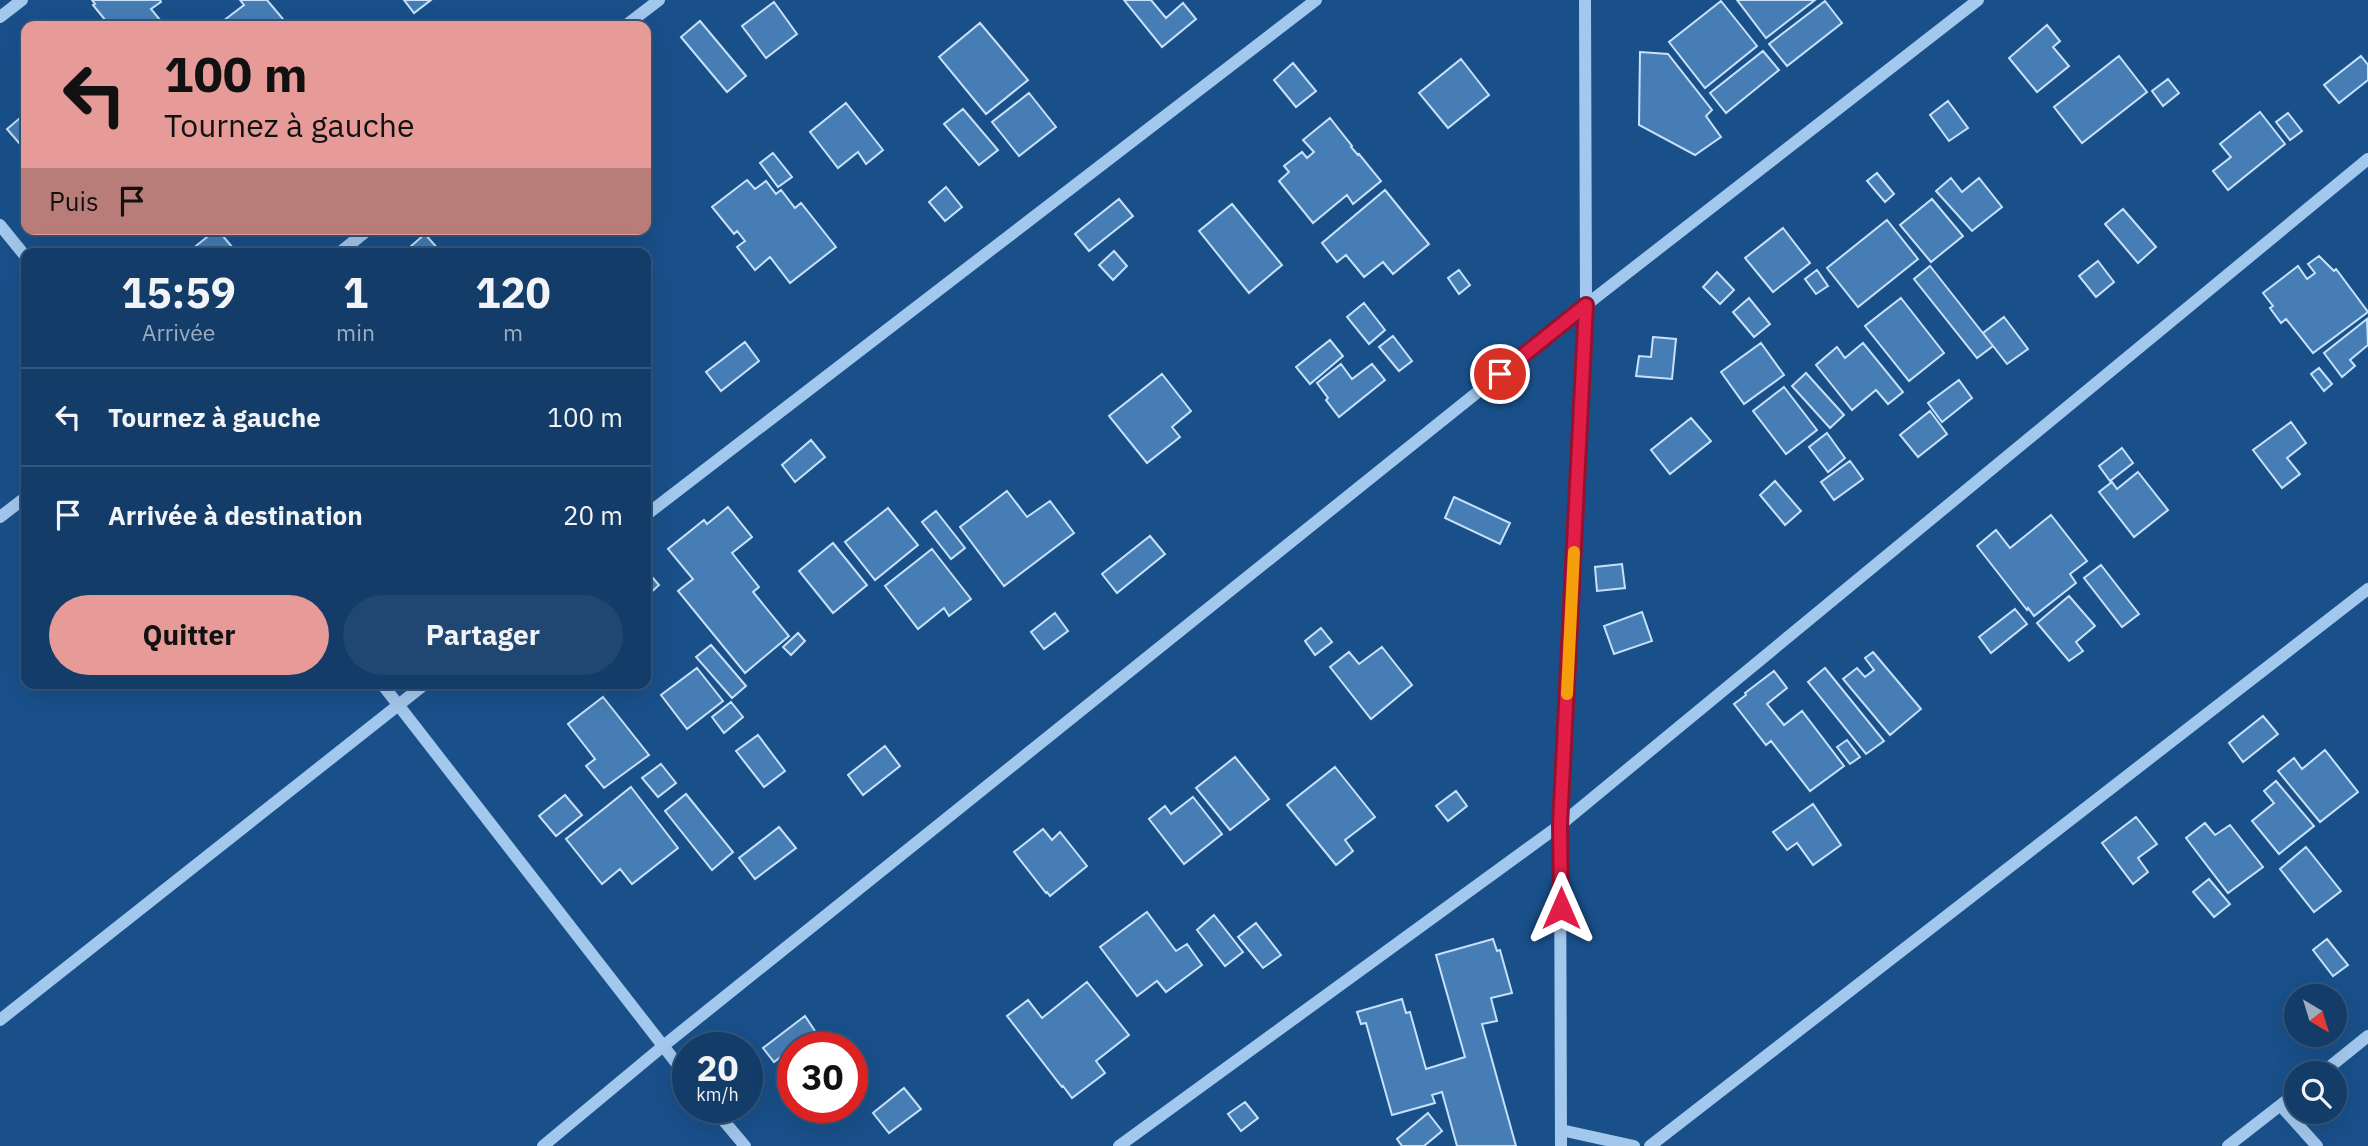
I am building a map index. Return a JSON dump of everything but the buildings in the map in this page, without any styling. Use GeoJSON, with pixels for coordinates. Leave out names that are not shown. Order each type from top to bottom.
{"type":"FeatureCollection","features":[{"type":"Feature","properties":{"kind":"street"},"geometry":{"type":"LineString","coordinates":[[0,17],[22,0]]}},
{"type":"Feature","properties":{"kind":"street"},"geometry":{"type":"LineString","coordinates":[[632,21],[659,0]]}},
{"type":"Feature","properties":{"kind":"street"},"geometry":{"type":"LineString","coordinates":[[651,510],[1316,0]]}},
{"type":"Feature","properties":{"kind":"street"},"geometry":{"type":"LineString","coordinates":[[1561,1146],[1560,825],[1586,305],[1585,0]]}},
{"type":"Feature","properties":{"kind":"street"},"geometry":{"type":"LineString","coordinates":[[543,1146],[662,1047],[1586,305],[1978,0]]}},
{"type":"Feature","properties":{"kind":"street"},"geometry":{"type":"LineString","coordinates":[[1119,1146],[1560,825],[2368,159]]}},
{"type":"Feature","properties":{"kind":"street"},"geometry":{"type":"LineString","coordinates":[[0,225],[21,251]]}},
{"type":"Feature","properties":{"kind":"street"},"geometry":{"type":"LineString","coordinates":[[345,248],[362,235]]}},
{"type":"Feature","properties":{"kind":"street"},"geometry":{"type":"LineString","coordinates":[[0,517],[21,501]]}},
{"type":"Feature","properties":{"kind":"street"},"geometry":{"type":"LineString","coordinates":[[1650,1146],[2368,589]]}},
{"type":"Feature","properties":{"kind":"street"},"geometry":{"type":"LineString","coordinates":[[386,689],[672,1059]]}},
{"type":"Feature","properties":{"kind":"street"},"geometry":{"type":"LineString","coordinates":[[0,1020],[418,689]]}},
{"type":"Feature","properties":{"kind":"street"},"geometry":{"type":"LineString","coordinates":[[2337,1061],[2368,1035]]}},
{"type":"Feature","properties":{"kind":"street"},"geometry":{"type":"LineString","coordinates":[[2228,1146],[2284,1103]]}},
{"type":"Feature","properties":{"kind":"street"},"geometry":{"type":"LineString","coordinates":[[2281,1106],[2317,1146]]}},
{"type":"Feature","properties":{"kind":"street"},"geometry":{"type":"LineString","coordinates":[[726,1123],[745,1146]]}},
{"type":"Feature","properties":{"kind":"street"},"geometry":{"type":"LineString","coordinates":[[1561,1130],[1634,1146]]}},
{"type":"Feature","properties":{"kind":"slow traffic"},"geometry":{"type":"LineString","coordinates":[[1567,694],[1574,552]]}},
{"type":"Feature","properties":{"kind":"route"},"geometry":{"type":"LineString","coordinates":[[1500,374],[1586,305],[1560,825],[1561,908]]}}]}
